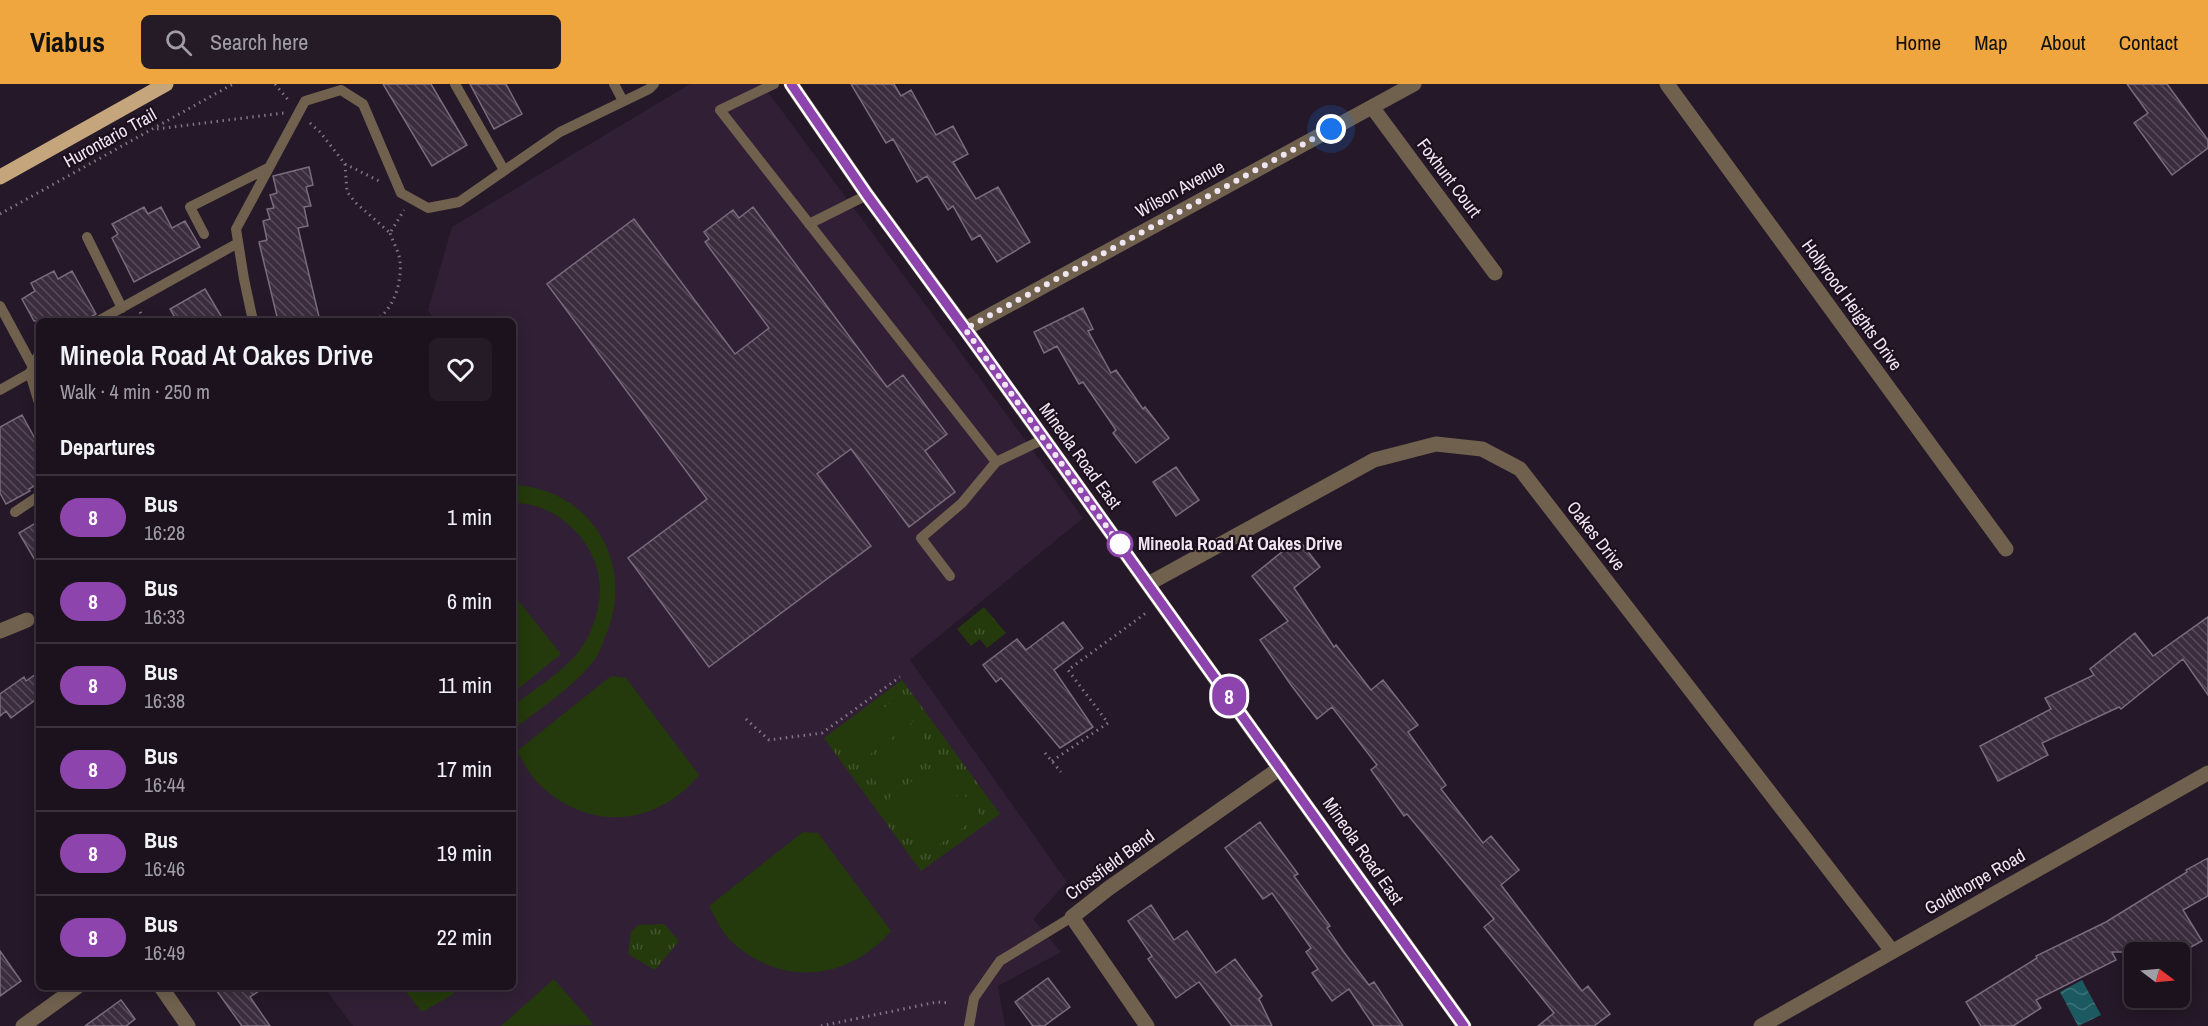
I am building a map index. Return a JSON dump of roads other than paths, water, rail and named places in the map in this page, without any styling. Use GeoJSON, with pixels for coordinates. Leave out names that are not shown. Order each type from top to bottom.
{"type":"FeatureCollection","features":[{"type":"Feature","properties":{"kind":"main road"},"geometry":{"type":"LineString","coordinates":[[0,177],[166,84]]}},
{"type":"Feature","properties":{"kind":"street","name":"Mineola Road East"},"geometry":{"type":"LineString","coordinates":[[791,84],[867,195],[1464,1026]]}},
{"type":"Feature","properties":{"kind":"street","name":"Wilson Avenue"},"geometry":{"type":"LineString","coordinates":[[965,329],[1414,84]]}},
{"type":"Feature","properties":{"kind":"street","name":"Hollyrood Heights Drive"},"geometry":{"type":"LineString","coordinates":[[1667,84],[2006,549]]}},
{"type":"Feature","properties":{"kind":"street","name":"Foxhunt Court"},"geometry":{"type":"LineString","coordinates":[[1372,107],[1495,273]]}},
{"type":"Feature","properties":{"kind":"street","name":"Oakes Drive"},"geometry":{"type":"LineString","coordinates":[[1148,584],[1374,460],[1436,444],[1482,449],[1520,470],[1892,951]]}},
{"type":"Feature","properties":{"kind":"street"},"geometry":{"type":"LineString","coordinates":[[0,631],[33,618]]}},
{"type":"Feature","properties":{"kind":"street","name":"Crossfield Bend"},"geometry":{"type":"LineString","coordinates":[[1147,1026],[1072,917],[1109,888],[1280,768]]}},
{"type":"Feature","properties":{"kind":"street","name":"Goldthorpe Road"},"geometry":{"type":"LineString","coordinates":[[1761,1026],[2208,773]]}},
{"type":"Feature","properties":{"kind":"street"},"geometry":{"type":"LineString","coordinates":[[23,1026],[73,990]]}},
{"type":"Feature","properties":{"kind":"street"},"geometry":{"type":"LineString","coordinates":[[163,990],[188,1026]]}},
{"type":"Feature","properties":{"kind":"lane"},"geometry":{"type":"LineString","coordinates":[[455,84],[504,170]]}},
{"type":"Feature","properties":{"kind":"lane"},"geometry":{"type":"LineString","coordinates":[[614,84],[623,101]]}},
{"type":"Feature","properties":{"kind":"lane"},"geometry":{"type":"LineString","coordinates":[[252,318],[236,229],[304,101],[340,90],[363,104],[406,195],[428,208],[459,202],[560,132],[649,89],[654,84]]}},
{"type":"Feature","properties":{"kind":"lane"},"geometry":{"type":"LineString","coordinates":[[774,84],[720,110],[996,462]]}},
{"type":"Feature","properties":{"kind":"lane"},"geometry":{"type":"LineString","coordinates":[[204,234],[190,207],[268,168]]}},
{"type":"Feature","properties":{"kind":"lane"},"geometry":{"type":"LineString","coordinates":[[809,224],[867,195]]}},
{"type":"Feature","properties":{"kind":"lane"},"geometry":{"type":"LineString","coordinates":[[87,237],[122,308]]}},
{"type":"Feature","properties":{"kind":"lane"},"geometry":{"type":"LineString","coordinates":[[104,318],[238,243]]}},
{"type":"Feature","properties":{"kind":"lane"},"geometry":{"type":"LineString","coordinates":[[0,306],[32,370],[36,389]]}},
{"type":"Feature","properties":{"kind":"lane"},"geometry":{"type":"LineString","coordinates":[[0,390],[32,370],[36,361]]}},
{"type":"Feature","properties":{"kind":"lane"},"geometry":{"type":"LineString","coordinates":[[950,576],[921,538],[962,503],[996,462],[1044,439]]}},
{"type":"Feature","properties":{"kind":"lane"},"geometry":{"type":"LineString","coordinates":[[15,512],[36,498]]}},
{"type":"Feature","properties":{"kind":"lane"},"geometry":{"type":"LineString","coordinates":[[969,1026],[974,998],[1000,961],[1072,917]]}},
{"type":"Feature","properties":{"kind":"water"},"geometry":{"type":"Polygon","coordinates":[[[2082,980],[2101,1015],[2078,1026],[2060,992],[2082,980]]]}},
{"type":"Feature","properties":{"kind":"place","name":"Mineola Road At Oakes Drive"},"geometry":{"type":"Point","coordinates":[1120,544]}}]}
